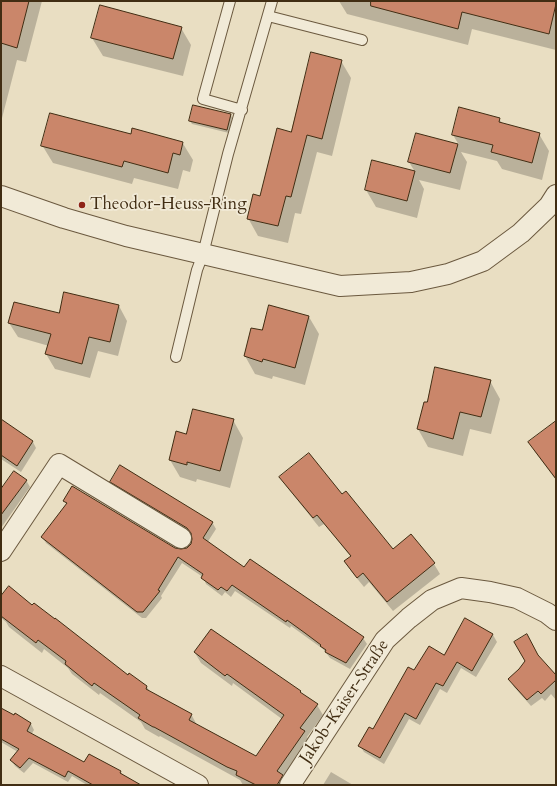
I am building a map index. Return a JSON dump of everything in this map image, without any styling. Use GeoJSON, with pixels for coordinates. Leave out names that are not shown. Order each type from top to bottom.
{"type":"FeatureCollection","features":[{"type":"Feature","properties":{"kind":"street"},"geometry":{"type":"LineString","coordinates":[[1,196],[84,224],[340,286],[411,282],[448,274],[483,261],[522,233],[549,206],[556,195]]}},
{"type":"Feature","properties":{"kind":"street"},"geometry":{"type":"LineString","coordinates":[[1,551],[59,464],[181,538]]}},
{"type":"Feature","properties":{"kind":"street","name":"Jakob-Kaiser-Straße"},"geometry":{"type":"LineString","coordinates":[[290,785],[385,640],[432,600],[461,588],[517,598],[553,613]]}},
{"type":"Feature","properties":{"kind":"street"},"geometry":{"type":"LineString","coordinates":[[1,676],[198,785]]}},
{"type":"Feature","properties":{"kind":"lane"},"geometry":{"type":"LineString","coordinates":[[230,1],[203,99],[242,110]]}},
{"type":"Feature","properties":{"kind":"lane"},"geometry":{"type":"LineString","coordinates":[[176,357],[197,270],[203,254],[228,154],[242,110],[272,1]]}},
{"type":"Feature","properties":{"kind":"lane"},"geometry":{"type":"LineString","coordinates":[[268,16],[362,40]]}},
{"type":"Feature","properties":{"kind":"building"},"geometry":{"type":"Polygon","coordinates":[[[1,1],[29,1],[17,48],[1,43],[1,1]]]}},
{"type":"Feature","properties":{"kind":"building"},"geometry":{"type":"Polygon","coordinates":[[[371,1],[556,1],[556,4],[549,34],[462,12],[458,29],[371,6],[371,1]]]}},
{"type":"Feature","properties":{"kind":"building"},"geometry":{"type":"Polygon","coordinates":[[[100,5],[182,27],[173,59],[91,38],[100,5]]]}},
{"type":"Feature","properties":{"kind":"building"},"geometry":{"type":"Polygon","coordinates":[[[311,52],[342,60],[322,139],[307,135],[291,197],[286,196],[278,226],[247,219],[253,194],[260,196],[277,128],[291,132],[311,52]]]}},
{"type":"Feature","properties":{"kind":"building"},"geometry":{"type":"Polygon","coordinates":[[[193,105],[231,114],[227,130],[189,121],[193,105]]]}},
{"type":"Feature","properties":{"kind":"building"},"geometry":{"type":"Polygon","coordinates":[[[459,107],[500,118],[499,122],[540,133],[532,163],[491,152],[493,145],[452,135],[459,107]]]}},
{"type":"Feature","properties":{"kind":"building"},"geometry":{"type":"Polygon","coordinates":[[[50,113],[131,134],[132,128],[183,142],[180,155],[173,153],[168,173],[124,161],[122,167],[41,146],[50,113]]]}},
{"type":"Feature","properties":{"kind":"building"},"geometry":{"type":"Polygon","coordinates":[[[416,133],[458,144],[450,173],[408,162],[416,133]]]}},
{"type":"Feature","properties":{"kind":"building"},"geometry":{"type":"Polygon","coordinates":[[[372,160],[415,171],[407,201],[365,190],[372,160]]]}},
{"type":"Feature","properties":{"kind":"building"},"geometry":{"type":"Polygon","coordinates":[[[64,292],[119,305],[110,342],[89,337],[82,364],[45,354],[51,334],[8,323],[14,302],[59,313],[64,292]]]}},
{"type":"Feature","properties":{"kind":"building"},"geometry":{"type":"Polygon","coordinates":[[[269,305],[309,316],[295,368],[263,359],[262,362],[244,356],[251,328],[262,330],[269,305]]]}},
{"type":"Feature","properties":{"kind":"building"},"geometry":{"type":"Polygon","coordinates":[[[435,367],[491,380],[481,417],[460,412],[453,439],[417,429],[424,402],[427,402],[435,367]]]}},
{"type":"Feature","properties":{"kind":"building"},"geometry":{"type":"Polygon","coordinates":[[[193,409],[234,419],[220,471],[187,462],[187,465],[169,460],[176,431],[186,434],[193,409]]]}},
{"type":"Feature","properties":{"kind":"building"},"geometry":{"type":"Polygon","coordinates":[[[1,419],[33,441],[17,466],[1,455],[1,419]]]}},
{"type":"Feature","properties":{"kind":"building"},"geometry":{"type":"Polygon","coordinates":[[[556,421],[556,479],[528,442],[556,421]]]}},
{"type":"Feature","properties":{"kind":"building"},"geometry":{"type":"Polygon","coordinates":[[[309,453],[342,494],[346,491],[393,549],[411,534],[435,563],[387,602],[363,573],[357,578],[344,561],[351,556],[317,515],[313,518],[279,477],[309,453]]]}},
{"type":"Feature","properties":{"kind":"building"},"geometry":{"type":"Polygon","coordinates":[[[120,465],[213,522],[203,538],[244,567],[250,559],[364,637],[346,663],[325,652],[326,650],[320,646],[321,645],[287,620],[286,622],[232,585],[227,591],[221,587],[218,590],[201,578],[203,574],[178,557],[158,590],[160,591],[143,612],[137,612],[41,537],[67,503],[63,501],[72,486],[175,548],[187,548],[191,544],[192,539],[191,533],[187,528],[110,482],[120,465]]]}},
{"type":"Feature","properties":{"kind":"building"},"geometry":{"type":"Polygon","coordinates":[[[14,471],[27,480],[1,515],[1,489],[14,471]]]}},
{"type":"Feature","properties":{"kind":"building"},"geometry":{"type":"Polygon","coordinates":[[[9,586],[32,605],[34,603],[55,618],[128,675],[129,673],[147,686],[146,689],[192,714],[189,720],[256,756],[284,715],[227,674],[225,676],[194,652],[211,629],[301,691],[300,692],[318,704],[300,728],[305,731],[277,771],[283,775],[277,785],[256,785],[236,775],[237,771],[153,727],[138,718],[140,715],[94,683],[92,686],[65,664],[66,661],[38,640],[36,643],[1,616],[1,596],[9,586]]]}},
{"type":"Feature","properties":{"kind":"building"},"geometry":{"type":"Polygon","coordinates":[[[465,618],[493,634],[472,671],[457,662],[443,686],[436,683],[416,719],[405,713],[380,758],[358,746],[369,727],[373,729],[408,667],[414,670],[429,646],[444,655],[465,618]]]}},
{"type":"Feature","properties":{"kind":"building"},"geometry":{"type":"Polygon","coordinates":[[[527,634],[538,655],[556,675],[556,680],[541,694],[538,691],[527,700],[508,679],[525,661],[514,642],[527,634]]]}},
{"type":"Feature","properties":{"kind":"building"},"geometry":{"type":"Polygon","coordinates":[[[1,708],[14,715],[15,713],[31,723],[27,731],[84,762],[89,754],[121,771],[120,773],[141,785],[93,785],[68,771],[65,777],[29,758],[20,768],[10,760],[19,749],[1,739],[1,708]]]}},
{"type":"Feature","properties":{"kind":"place","name":"Theodor-Heuss-Ring"},"geometry":{"type":"Point","coordinates":[82,205]}}]}
